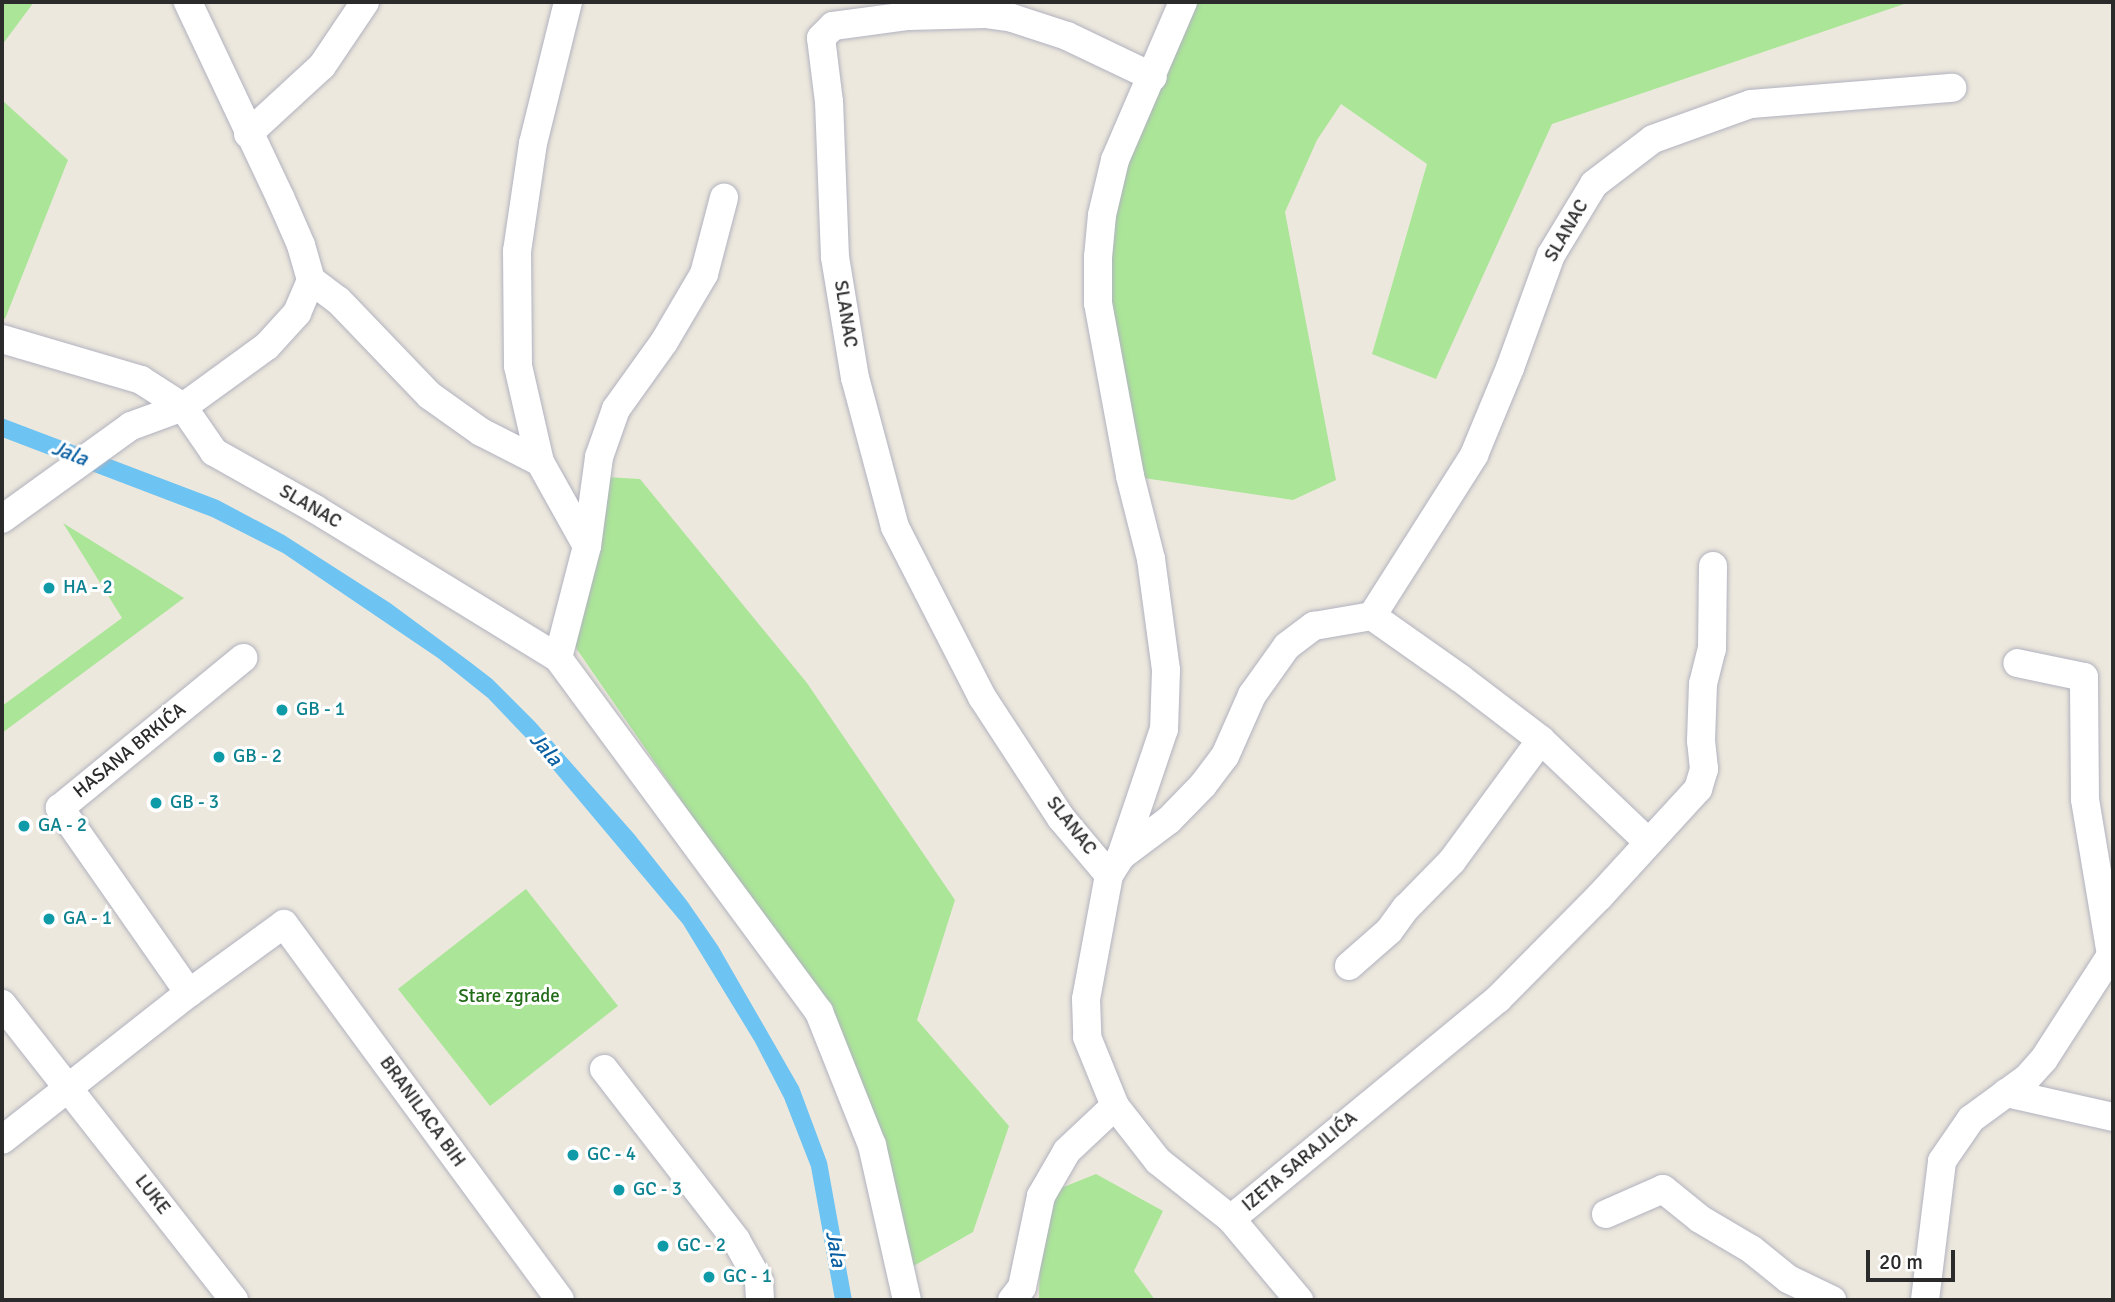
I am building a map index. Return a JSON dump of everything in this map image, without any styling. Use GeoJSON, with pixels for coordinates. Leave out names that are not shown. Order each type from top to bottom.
{"type":"FeatureCollection","features":[{"type":"Feature","properties":{"kind":"street"},"geometry":{"type":"LineString","coordinates":[[188,2],[301,245],[311,280],[338,300],[429,395],[481,432],[540,462]]}},
{"type":"Feature","properties":{"kind":"street"},"geometry":{"type":"LineString","coordinates":[[248,134],[323,66],[365,2]]}},
{"type":"Feature","properties":{"kind":"street"},"geometry":{"type":"LineString","coordinates":[[568,2],[534,143],[517,251],[518,366],[540,462],[587,546]]}},
{"type":"Feature","properties":{"kind":"street","name":"SLANAC"},"geometry":{"type":"LineString","coordinates":[[1183,2],[1115,160],[1102,215],[1098,257],[1098,303],[1130,476],[1153,570],[1166,670],[1164,729],[1115,866],[1086,999],[1087,1037],[1115,1106],[1158,1161],[1231,1219]]}},
{"type":"Feature","properties":{"kind":"street","name":"SLANAC"},"geometry":{"type":"LineString","coordinates":[[1115,866],[1061,818],[982,697],[895,527],[855,378],[835,257],[829,102],[821,38],[833,26],[908,16],[985,14],[1012,18],[1068,36],[1153,77]]}},
{"type":"Feature","properties":{"kind":"street","name":"SLANAC"},"geometry":{"type":"LineString","coordinates":[[1115,866],[1169,820],[1203,785],[1225,756],[1252,695],[1287,646],[1314,626],[1372,616],[1474,455],[1510,368],[1550,255],[1594,184],[1653,139],[1751,104],[1952,88]]}},
{"type":"Feature","properties":{"kind":"street"},"geometry":{"type":"LineString","coordinates":[[558,658],[587,546],[599,457],[616,409],[664,342],[704,274],[724,198]]}},
{"type":"Feature","properties":{"kind":"street"},"geometry":{"type":"LineString","coordinates":[[2,520],[49,483],[131,426],[183,407],[267,346],[297,313],[311,280]]}},
{"type":"Feature","properties":{"kind":"street"},"geometry":{"type":"LineString","coordinates":[[2,338],[141,380],[183,407]]}},
{"type":"Feature","properties":{"kind":"street","name":"SLANAC"},"geometry":{"type":"LineString","coordinates":[[183,407],[214,452],[315,509],[558,658],[819,1012],[872,1145],[907,1300]]}},
{"type":"Feature","properties":{"kind":"street"},"geometry":{"type":"LineString","coordinates":[[1372,616],[1541,740],[1647,841],[1698,789],[1704,769],[1701,741],[1703,684],[1712,649],[1713,566]]}},
{"type":"Feature","properties":{"kind":"street","name":"HASANA BRKIĆA"},"geometry":{"type":"LineString","coordinates":[[189,993],[60,808],[243,658]]}},
{"type":"Feature","properties":{"kind":"street"},"geometry":{"type":"LineString","coordinates":[[1925,1300],[1942,1161],[1971,1119],[2027,1078],[2044,1059],[2111,955],[2085,799],[2084,677],[2017,663]]}},
{"type":"Feature","properties":{"kind":"street"},"geometry":{"type":"LineString","coordinates":[[1349,966],[1390,931],[1406,908],[1452,861],[1541,740]]}},
{"type":"Feature","properties":{"kind":"street","name":"IZETA SARAJLIĆA"},"geometry":{"type":"LineString","coordinates":[[1299,1300],[1231,1219],[1498,999],[1599,897],[1647,841]]}},
{"type":"Feature","properties":{"kind":"street","name":"BRANILACA BIH"},"geometry":{"type":"LineString","coordinates":[[189,993],[284,924],[560,1300]]}},
{"type":"Feature","properties":{"kind":"street"},"geometry":{"type":"LineString","coordinates":[[2,1140],[70,1090],[189,993]]}},
{"type":"Feature","properties":{"kind":"street","name":"LUKE"},"geometry":{"type":"LineString","coordinates":[[2,1004],[234,1300]]}},
{"type":"Feature","properties":{"kind":"street"},"geometry":{"type":"LineString","coordinates":[[604,1069],[736,1240],[759,1281],[760,1300]]}},
{"type":"Feature","properties":{"kind":"street"},"geometry":{"type":"LineString","coordinates":[[2006,1093],[2113,1117]]}},
{"type":"Feature","properties":{"kind":"street"},"geometry":{"type":"LineString","coordinates":[[1012,1300],[1022,1287],[1041,1196],[1068,1151],[1115,1106]]}},
{"type":"Feature","properties":{"kind":"street"},"geometry":{"type":"LineString","coordinates":[[1606,1214],[1663,1189],[1700,1219],[1751,1249],[1788,1279],[1832,1300]]}},
{"type":"Feature","properties":{"kind":"green space"},"geometry":{"type":"Polygon","coordinates":[[[2,2],[34,2],[2,45],[2,2]]]}},
{"type":"Feature","properties":{"kind":"green space"},"geometry":{"type":"Polygon","coordinates":[[[1183,2],[1910,2],[1552,124],[1436,379],[1372,354],[1427,164],[1341,104],[1317,140],[1285,212],[1336,480],[1293,500],[1130,476],[1102,215],[1183,2]]]}},
{"type":"Feature","properties":{"kind":"green space"},"geometry":{"type":"Polygon","coordinates":[[[2,100],[68,160],[5,319],[2,317],[2,100]]]}},
{"type":"Feature","properties":{"kind":"green space"},"geometry":{"type":"Polygon","coordinates":[[[605,477],[640,479],[807,683],[955,900],[917,1020],[1009,1126],[973,1232],[903,1272],[812,990],[565,632],[605,477]]]}},
{"type":"Feature","properties":{"kind":"green space"},"geometry":{"type":"Polygon","coordinates":[[[63,523],[184,598],[2,733],[2,706],[122,618],[63,523]]]}},
{"type":"Feature","properties":{"kind":"green space","name":"Stare zgrade"},"geometry":{"type":"Polygon","coordinates":[[[526,889],[618,1006],[490,1106],[398,989],[526,889]]]}},
{"type":"Feature","properties":{"kind":"green space"},"geometry":{"type":"Polygon","coordinates":[[[1096,1174],[1163,1211],[1134,1271],[1155,1300],[1039,1300],[1041,1196],[1096,1174]]]}},
{"type":"Feature","properties":{"kind":"water","name":"Jala"},"geometry":{"type":"Polygon","coordinates":[[[2,418],[218,500],[284,535],[390,603],[470,662],[492,679],[535,722],[634,834],[687,901],[718,946],[799,1087],[827,1162],[852,1300],[835,1300],[811,1167],[784,1098],[755,1042],[683,924],[531,743],[488,698],[438,658],[283,553],[212,517],[2,437],[2,418]]]}},
{"type":"Feature","properties":{"kind":"place","name":"HA - 2"},"geometry":{"type":"Point","coordinates":[49,588]}},
{"type":"Feature","properties":{"kind":"place","name":"GB - 1"},"geometry":{"type":"Point","coordinates":[282,710]}},
{"type":"Feature","properties":{"kind":"place","name":"GB - 2"},"geometry":{"type":"Point","coordinates":[219,757]}},
{"type":"Feature","properties":{"kind":"place","name":"GB - 3"},"geometry":{"type":"Point","coordinates":[156,803]}},
{"type":"Feature","properties":{"kind":"place","name":"GA - 2"},"geometry":{"type":"Point","coordinates":[24,826]}},
{"type":"Feature","properties":{"kind":"place","name":"GA - 1"},"geometry":{"type":"Point","coordinates":[49,919]}},
{"type":"Feature","properties":{"kind":"place","name":"GC - 4"},"geometry":{"type":"Point","coordinates":[573,1155]}},
{"type":"Feature","properties":{"kind":"place","name":"GC - 3"},"geometry":{"type":"Point","coordinates":[619,1190]}},
{"type":"Feature","properties":{"kind":"place","name":"GC - 2"},"geometry":{"type":"Point","coordinates":[663,1246]}},
{"type":"Feature","properties":{"kind":"place","name":"GC - 1"},"geometry":{"type":"Point","coordinates":[709,1277]}}]}
